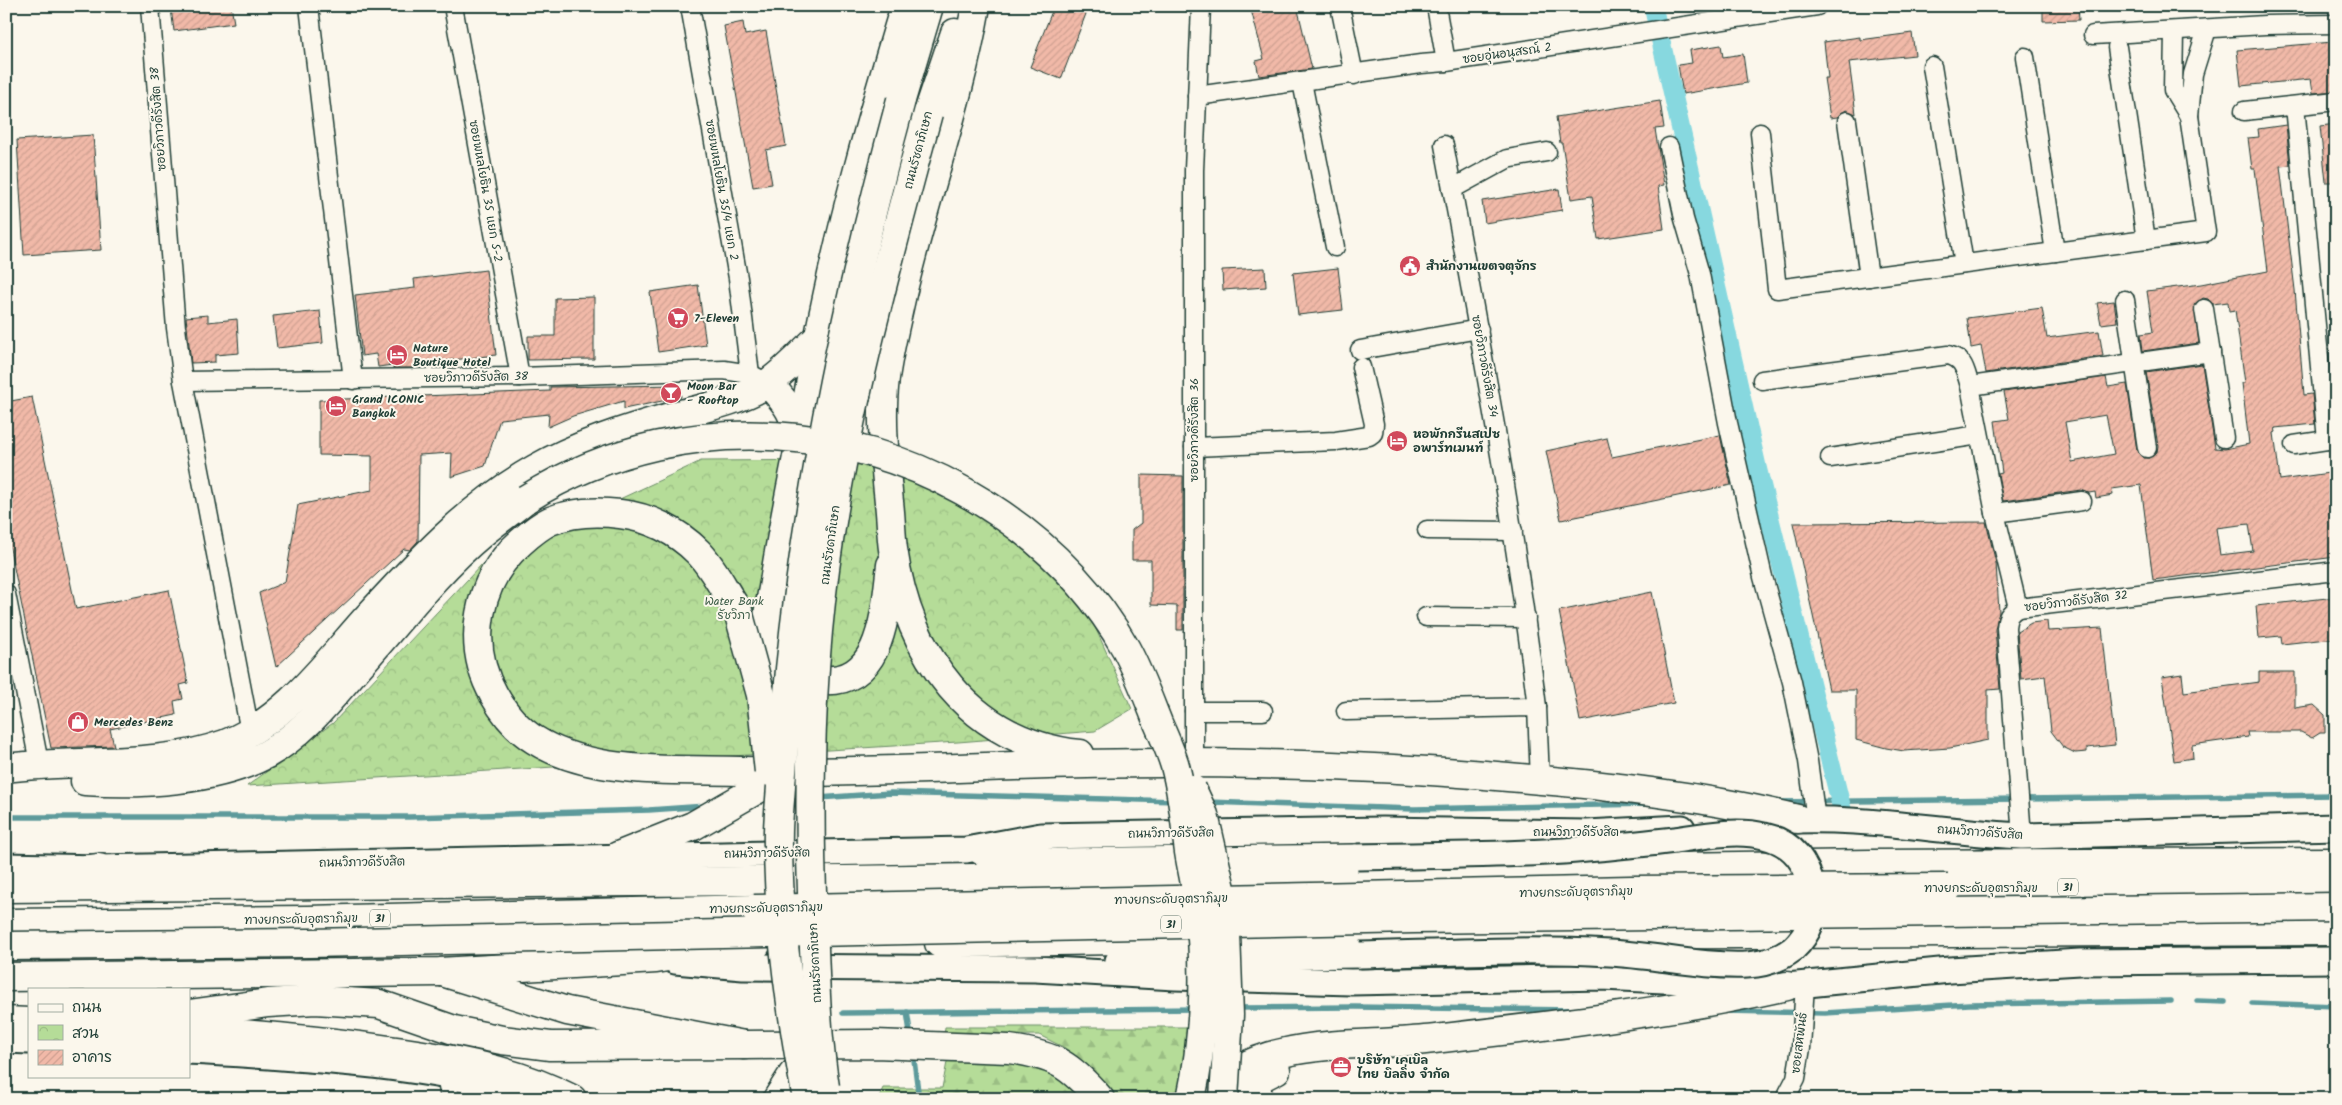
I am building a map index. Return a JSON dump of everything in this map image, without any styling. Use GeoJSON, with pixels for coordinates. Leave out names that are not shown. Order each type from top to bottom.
{"type":"FeatureCollection","features":[{"type":"Feature","properties":{"kind":"main road"},"geometry":{"type":"LineString","coordinates":[[893,551],[882,631],[872,654],[863,667],[848,677],[831,681],[802,679],[780,670],[772,662],[767,632],[781,535],[799,448],[818,337],[876,100],[905,6]]}},
{"type":"Feature","properties":{"kind":"main road","name":"ถนนรัชดาภิเษก"},"geometry":{"type":"LineString","coordinates":[[822,1096],[794,1031],[780,915],[778,843],[786,716],[795,627],[818,462],[863,243],[929,6]]}},
{"type":"Feature","properties":{"kind":"main road","name":"ถนนรัชดาภิเษก"},"geometry":{"type":"LineString","coordinates":[[822,1096],[809,842],[818,631],[829,542],[846,448],[877,309],[928,113],[965,6]]}},
{"type":"Feature","properties":{"kind":"main road"},"geometry":{"type":"LineString","coordinates":[[976,6],[968,48],[908,270],[885,378],[884,456],[893,551],[909,613],[927,656],[969,707],[994,726],[1018,738],[1061,752],[1177,763]]}},
{"type":"Feature","properties":{"kind":"main road"},"geometry":{"type":"LineString","coordinates":[[6,768],[39,764],[103,763],[157,759],[206,750],[250,732],[268,720],[307,685],[412,569],[465,517],[500,491],[537,468],[585,445],[645,424],[738,398],[759,378],[818,337]]}},
{"type":"Feature","properties":{"kind":"main road"},"geometry":{"type":"LineString","coordinates":[[759,378],[789,406],[795,418],[799,448]]}},
{"type":"Feature","properties":{"kind":"main road"},"geometry":{"type":"LineString","coordinates":[[6,775],[88,781],[148,780],[195,776],[220,771],[243,765],[268,753],[308,722],[444,570],[480,535],[526,500],[556,481],[596,463],[646,447],[689,439],[758,435],[808,439],[860,449],[900,461],[948,484],[1008,519],[1072,576],[1104,614],[1125,648],[1141,679],[1177,763],[1194,792],[1204,815],[1226,906],[1229,1015],[1224,1099]]}},
{"type":"Feature","properties":{"kind":"main road"},"geometry":{"type":"LineString","coordinates":[[778,843],[761,695],[738,611],[700,554],[676,535],[637,516],[594,511],[564,516],[545,523],[514,548],[500,566],[487,588],[479,611],[480,666],[499,705],[513,723],[530,737],[545,746],[598,763],[644,769],[803,772],[1177,763],[1364,767],[1540,780],[1727,804],[1807,820]]}},
{"type":"Feature","properties":{"kind":"main road"},"geometry":{"type":"LineString","coordinates":[[1177,763],[1199,910],[1202,974],[1200,1036],[1191,1099]]}},
{"type":"Feature","properties":{"kind":"main road"},"geometry":{"type":"LineString","coordinates":[[618,856],[693,826],[748,795],[783,778],[803,772]]}},
{"type":"Feature","properties":{"kind":"main road","name":"ถนนวิภาวดีรังสิต"},"geometry":{"type":"LineString","coordinates":[[6,866],[99,868],[966,850],[1041,836],[1382,830],[1587,833],[1807,820],[1857,821],[1975,834],[2022,836],[2336,827]]}},
{"type":"Feature","properties":{"kind":"main road"},"geometry":{"type":"LineString","coordinates":[[966,850],[1018,860],[1056,861],[1358,857],[1574,850],[1706,836],[1763,835],[1781,842],[1796,853],[1806,867],[1815,895],[1812,921],[1801,942],[1785,955],[1768,962],[1748,965],[1717,964],[1612,953],[1565,951],[1148,958],[1035,969]]}},
{"type":"Feature","properties":{"kind":"main road","name":"ถนนวิภาวดีรังสิต"},"geometry":{"type":"LineString","coordinates":[[6,888],[1023,878],[1880,864],[2336,862]]}},
{"type":"Feature","properties":{"kind":"main road"},"geometry":{"type":"LineString","coordinates":[[2189,887],[2336,866]]}},
{"type":"Feature","properties":{"kind":"main road"},"geometry":{"type":"LineString","coordinates":[[6,880],[99,868]]}},
{"type":"Feature","properties":{"kind":"main road","name":"ทางยกระดับอุตราภิมุข"},"geometry":{"type":"LineString","coordinates":[[6,923],[308,920],[1091,900],[1632,890],[2189,887],[2336,884]]}},
{"type":"Feature","properties":{"kind":"main road","name":"ทางยกระดับอุตราภิมุข"},"geometry":{"type":"LineString","coordinates":[[6,946],[320,942],[1404,920],[2336,907]]}},
{"type":"Feature","properties":{"kind":"main road","name":"31"},"geometry":{"type":"LineString","coordinates":[[6,977],[440,972],[656,959],[731,946],[1369,936],[2336,930]]}},
{"type":"Feature","properties":{"kind":"main road","name":"31"},"geometry":{"type":"LineString","coordinates":[[656,959],[742,967],[1035,969],[1175,977],[1351,982],[1602,978],[1799,991],[1950,970],[2080,962],[2336,960]]}},
{"type":"Feature","properties":{"kind":"main road"},"geometry":{"type":"LineString","coordinates":[[440,972],[567,1011],[744,1045]]}},
{"type":"Feature","properties":{"kind":"main road"},"geometry":{"type":"LineString","coordinates":[[1202,1099],[1218,1083],[1251,1062],[1283,1053],[1319,1047],[1420,1040],[1622,1017],[1732,999],[1799,991]]}},
{"type":"Feature","properties":{"kind":"main road"},"geometry":{"type":"LineString","coordinates":[[190,1014],[268,1003],[315,1000],[380,1004],[454,1030],[502,1040],[550,1046],[875,1044],[1009,1049],[1047,1056],[1070,1068],[1100,1099]]}},
{"type":"Feature","properties":{"kind":"main road"},"geometry":{"type":"LineString","coordinates":[[6,1021],[28,1022]]}},
{"type":"Feature","properties":{"kind":"main road"},"geometry":{"type":"LineString","coordinates":[[190,1030],[327,1041],[439,1056],[520,1078],[572,1099]]}},
{"type":"Feature","properties":{"kind":"main road"},"geometry":{"type":"LineString","coordinates":[[6,1040],[28,1041]]}},
{"type":"Feature","properties":{"kind":"main road"},"geometry":{"type":"LineString","coordinates":[[777,1099],[793,1074],[809,1060],[839,1044]]}},
{"type":"Feature","properties":{"kind":"main road"},"geometry":{"type":"LineString","coordinates":[[1234,1099],[1246,1086],[1261,1088],[1319,1047]]}},
{"type":"Feature","properties":{"kind":"main road"},"geometry":{"type":"LineString","coordinates":[[190,1051],[280,1056],[446,1074],[544,1099]]}},
{"type":"Feature","properties":{"kind":"street","name":"ซอยวิภาวดีรังสิต 38"},"geometry":{"type":"LineString","coordinates":[[150,6],[176,328],[183,381],[250,732]]}},
{"type":"Feature","properties":{"kind":"street"},"geometry":{"type":"LineString","coordinates":[[309,6],[353,380]]}},
{"type":"Feature","properties":{"kind":"street","name":"ซอยพหลโยธิน 35 แยก 5-2"},"geometry":{"type":"LineString","coordinates":[[453,6],[520,377]]}},
{"type":"Feature","properties":{"kind":"street","name":"ซอยพหลโยธิน 35/4 แยก 2"},"geometry":{"type":"LineString","coordinates":[[690,6],[738,278],[759,378]]}},
{"type":"Feature","properties":{"kind":"street","name":"ซอยวิภาวดีรังสิต 36"},"geometry":{"type":"LineString","coordinates":[[1177,763],[1194,711],[1194,170],[1201,6]]}},
{"type":"Feature","properties":{"kind":"street"},"geometry":{"type":"LineString","coordinates":[[1340,6],[1354,74]]}},
{"type":"Feature","properties":{"kind":"street"},"geometry":{"type":"LineString","coordinates":[[1436,6],[1446,62]]}},
{"type":"Feature","properties":{"kind":"street","name":"ซอยอุ่นอนุสรณ์ 2"},"geometry":{"type":"LineString","coordinates":[[1197,96],[1446,62],[1743,12],[1817,6]]}},
{"type":"Feature","properties":{"kind":"street"},"geometry":{"type":"LineString","coordinates":[[2093,35],[2336,24]]}},
{"type":"Feature","properties":{"kind":"street"},"geometry":{"type":"LineString","coordinates":[[1760,133],[1777,289],[2206,232],[2189,116],[2193,74],[2207,29]]}},
{"type":"Feature","properties":{"kind":"street"},"geometry":{"type":"LineString","coordinates":[[2174,31],[2173,90],[2189,116]]}},
{"type":"Feature","properties":{"kind":"street"},"geometry":{"type":"LineString","coordinates":[[2117,48],[2146,240]]}},
{"type":"Feature","properties":{"kind":"street"},"geometry":{"type":"LineString","coordinates":[[2025,57],[2054,252]]}},
{"type":"Feature","properties":{"kind":"street"},"geometry":{"type":"LineString","coordinates":[[1932,66],[1964,264]]}},
{"type":"Feature","properties":{"kind":"street"},"geometry":{"type":"LineString","coordinates":[[1302,82],[1335,247]]}},
{"type":"Feature","properties":{"kind":"street"},"geometry":{"type":"LineString","coordinates":[[2244,111],[2336,101]]}},
{"type":"Feature","properties":{"kind":"street"},"geometry":{"type":"LineString","coordinates":[[2294,444],[2332,440],[2295,106]]}},
{"type":"Feature","properties":{"kind":"street"},"geometry":{"type":"LineString","coordinates":[[1847,121],[1869,277]]}},
{"type":"Feature","properties":{"kind":"street","name":"ซอยวิภาวดีรังสิต 34"},"geometry":{"type":"LineString","coordinates":[[1444,146],[1479,329],[1513,531],[1526,618],[1536,707],[1540,780]]}},
{"type":"Feature","properties":{"kind":"street"},"geometry":{"type":"LineString","coordinates":[[1669,147],[1684,219],[1700,274],[1728,423],[1750,519],[1792,682],[1808,761],[1807,820]]}},
{"type":"Feature","properties":{"kind":"street"},"geometry":{"type":"LineString","coordinates":[[1452,189],[1507,159],[1547,152]]}},
{"type":"Feature","properties":{"kind":"street"},"geometry":{"type":"LineString","coordinates":[[2124,300],[2147,448]]}},
{"type":"Feature","properties":{"kind":"street"},"geometry":{"type":"LineString","coordinates":[[2204,309],[2224,438]]}},
{"type":"Feature","properties":{"kind":"street"},"geometry":{"type":"LineString","coordinates":[[1194,447],[1336,441],[1369,436],[1373,433],[1374,424],[1360,358],[1479,329]]}},
{"type":"Feature","properties":{"kind":"street"},"geometry":{"type":"LineString","coordinates":[[1970,386],[2211,352]]}},
{"type":"Feature","properties":{"kind":"street"},"geometry":{"type":"LineString","coordinates":[[1762,380],[1948,355],[1956,356],[1963,362],[1970,386],[1979,435],[2018,608]]}},
{"type":"Feature","properties":{"kind":"street","name":"ซอยวิภาวดีรังสิต 38"},"geometry":{"type":"LineString","coordinates":[[183,381],[520,377],[724,370],[759,378]]}},
{"type":"Feature","properties":{"kind":"street"},"geometry":{"type":"LineString","coordinates":[[1830,458],[1979,435]]}},
{"type":"Feature","properties":{"kind":"street"},"geometry":{"type":"LineString","coordinates":[[1996,513],[2082,501]]}},
{"type":"Feature","properties":{"kind":"street"},"geometry":{"type":"LineString","coordinates":[[1427,530],[1513,531]]}},
{"type":"Feature","properties":{"kind":"street","name":"ซอยวิภาวดีรังสิต 32"},"geometry":{"type":"LineString","coordinates":[[2022,836],[2006,628],[2007,618],[2010,613],[2018,608],[2336,571]]}},
{"type":"Feature","properties":{"kind":"street"},"geometry":{"type":"LineString","coordinates":[[6,594],[39,764]]}},
{"type":"Feature","properties":{"kind":"street"},"geometry":{"type":"LineString","coordinates":[[1426,617],[1526,618]]}},
{"type":"Feature","properties":{"kind":"street"},"geometry":{"type":"LineString","coordinates":[[1346,711],[1536,707]]}},
{"type":"Feature","properties":{"kind":"street"},"geometry":{"type":"LineString","coordinates":[[1194,711],[1263,711]]}},
{"type":"Feature","properties":{"kind":"street","name":"ซอยสหพันธ์"},"geometry":{"type":"LineString","coordinates":[[1785,1099],[1796,1078],[1802,1021],[1799,991]]}},
{"type":"Feature","properties":{"kind":"street"},"geometry":{"type":"LineString","coordinates":[[446,1074],[450,1099]]}},
{"type":"Feature","properties":{"kind":"green space","name":"Water Bank รัชวิภา"},"geometry":{"type":"Polygon","coordinates":[[[862,460],[915,477],[1023,537],[1081,596],[1132,709],[1095,731],[958,742],[247,786],[333,723],[483,563],[701,461],[862,460]]]}},
{"type":"Feature","properties":{"kind":"green space"},"geometry":{"type":"Polygon","coordinates":[[[945,1027],[1189,1027],[1185,1074],[1175,1099],[1111,1099],[1095,1073],[1065,1048],[1039,1035],[944,1036],[945,1027]]]}},
{"type":"Feature","properties":{"kind":"green space"},"geometry":{"type":"Polygon","coordinates":[[[1011,1056],[1060,1072],[1083,1099],[878,1099],[883,1088],[942,1088],[948,1057],[1011,1056]]]}},
{"type":"Feature","properties":{"kind":"building"},"geometry":{"type":"Polygon","coordinates":[[[186,6],[231,6],[234,23],[174,31],[171,9],[186,6]]]}},
{"type":"Feature","properties":{"kind":"building"},"geometry":{"type":"Polygon","coordinates":[[[1054,6],[1089,6],[1061,79],[1030,67],[1054,6]]]}},
{"type":"Feature","properties":{"kind":"building"},"geometry":{"type":"Polygon","coordinates":[[[1250,6],[1297,6],[1312,69],[1259,76],[1256,61],[1264,59],[1250,6]]]}},
{"type":"Feature","properties":{"kind":"building"},"geometry":{"type":"Polygon","coordinates":[[[2043,6],[2078,6],[2079,20],[2043,21],[2043,6]]]}},
{"type":"Feature","properties":{"kind":"building"},"geometry":{"type":"Polygon","coordinates":[[[743,22],[745,35],[766,31],[786,146],[766,150],[772,184],[753,187],[724,26],[743,22]]]}},
{"type":"Feature","properties":{"kind":"building"},"geometry":{"type":"Polygon","coordinates":[[[1912,33],[1915,55],[1849,62],[1856,114],[1846,110],[1837,117],[1830,118],[1824,78],[1828,78],[1824,42],[1860,37],[1860,40],[1912,33]]]}},
{"type":"Feature","properties":{"kind":"building"},"geometry":{"type":"Polygon","coordinates":[[[2333,42],[2333,45],[2336,45],[2336,91],[2313,93],[2311,79],[2241,86],[2237,50],[2333,42]]]}},
{"type":"Feature","properties":{"kind":"building"},"geometry":{"type":"Polygon","coordinates":[[[1721,45],[1723,57],[1743,54],[1747,83],[1683,94],[1678,65],[1692,63],[1690,50],[1721,45]]]}},
{"type":"Feature","properties":{"kind":"building"},"geometry":{"type":"Polygon","coordinates":[[[1660,101],[1664,128],[1655,129],[1664,185],[1658,186],[1664,229],[1598,239],[1592,196],[1571,199],[1556,117],[1660,101]]]}},
{"type":"Feature","properties":{"kind":"building"},"geometry":{"type":"Polygon","coordinates":[[[2336,124],[2336,182],[2326,182],[2320,126],[2336,124]]]}},
{"type":"Feature","properties":{"kind":"building"},"geometry":{"type":"Polygon","coordinates":[[[2286,125],[2290,165],[2280,166],[2295,290],[2304,395],[2312,394],[2315,424],[2275,428],[2280,480],[2336,472],[2336,557],[2153,580],[2141,485],[2112,489],[2113,495],[2096,498],[2095,492],[2089,493],[2081,490],[2003,501],[1998,474],[2002,473],[1995,421],[2009,419],[2004,392],[2106,377],[2108,387],[2127,384],[2137,450],[2143,458],[2149,458],[2157,452],[2158,446],[2146,372],[2202,364],[2215,448],[2225,449],[2249,444],[2242,383],[2245,383],[2235,310],[2229,311],[2228,302],[2213,304],[2208,299],[2203,298],[2194,305],[2199,343],[2143,351],[2141,334],[2153,332],[2147,291],[2201,284],[2268,271],[2255,169],[2252,169],[2248,138],[2259,137],[2258,129],[2286,125]],[[2106,415],[2065,422],[2072,462],[2114,454],[2106,415]],[[2249,524],[2216,528],[2220,555],[2253,551],[2249,524]]]}},
{"type":"Feature","properties":{"kind":"building"},"geometry":{"type":"Polygon","coordinates":[[[93,135],[101,250],[24,255],[17,140],[93,135]]]}},
{"type":"Feature","properties":{"kind":"building"},"geometry":{"type":"Polygon","coordinates":[[[1559,189],[1562,210],[1485,223],[1482,201],[1559,189]]]}},
{"type":"Feature","properties":{"kind":"building"},"geometry":{"type":"Polygon","coordinates":[[[1265,268],[1266,287],[1223,290],[1222,270],[1265,268]]]}},
{"type":"Feature","properties":{"kind":"building"},"geometry":{"type":"Polygon","coordinates":[[[1338,268],[1343,310],[1298,315],[1293,273],[1338,268]]]}},
{"type":"Feature","properties":{"kind":"building"},"geometry":{"type":"Polygon","coordinates":[[[486,270],[496,355],[418,364],[418,368],[393,368],[393,365],[378,367],[376,354],[362,356],[355,295],[415,288],[414,279],[486,270]]]}},
{"type":"Feature","properties":{"kind":"building","name":"7-Eleven"},"geometry":{"type":"Polygon","coordinates":[[[698,285],[706,345],[658,352],[650,292],[698,285]]]}},
{"type":"Feature","properties":{"kind":"building"},"geometry":{"type":"Polygon","coordinates":[[[594,297],[594,359],[528,360],[528,336],[555,336],[555,298],[594,297]]]}},
{"type":"Feature","properties":{"kind":"building"},"geometry":{"type":"Polygon","coordinates":[[[2114,301],[2117,322],[2101,324],[2097,303],[2114,301]]]}},
{"type":"Feature","properties":{"kind":"building"},"geometry":{"type":"Polygon","coordinates":[[[2042,308],[2047,338],[2099,331],[2103,356],[1986,373],[1981,346],[1971,348],[1967,318],[2042,308]]]}},
{"type":"Feature","properties":{"kind":"building"},"geometry":{"type":"Polygon","coordinates":[[[320,311],[323,343],[277,348],[273,316],[320,311]]]}},
{"type":"Feature","properties":{"kind":"building"},"geometry":{"type":"Polygon","coordinates":[[[208,315],[208,322],[237,319],[239,353],[215,355],[215,362],[191,363],[186,317],[208,315]]]}},
{"type":"Feature","properties":{"kind":"building"},"geometry":{"type":"Polygon","coordinates":[[[679,385],[681,397],[624,409],[624,401],[573,416],[548,427],[549,414],[500,419],[485,466],[451,477],[452,453],[419,455],[418,541],[410,550],[404,549],[276,667],[259,593],[285,582],[298,505],[372,490],[372,456],[319,455],[319,400],[550,391],[550,387],[679,385]]]}},
{"type":"Feature","properties":{"kind":"building"},"geometry":{"type":"Polygon","coordinates":[[[32,397],[76,609],[169,590],[188,683],[180,685],[183,699],[174,701],[176,715],[110,729],[114,746],[51,748],[6,529],[6,402],[32,397]]]}},
{"type":"Feature","properties":{"kind":"building"},"geometry":{"type":"Polygon","coordinates":[[[1720,435],[1731,485],[1561,520],[1546,451],[1607,438],[1612,457],[1720,435]]]}},
{"type":"Feature","properties":{"kind":"building"},"geometry":{"type":"Polygon","coordinates":[[[1141,475],[1183,476],[1183,630],[1177,630],[1177,606],[1151,605],[1151,560],[1132,560],[1132,530],[1141,523],[1141,475]]]}},
{"type":"Feature","properties":{"kind":"building"},"geometry":{"type":"Polygon","coordinates":[[[1986,522],[1996,563],[1999,612],[1995,629],[2000,689],[1988,690],[1988,740],[1950,748],[1904,751],[1856,740],[1856,690],[1829,690],[1793,523],[1986,522]]]}},
{"type":"Feature","properties":{"kind":"building"},"geometry":{"type":"Polygon","coordinates":[[[1652,592],[1674,703],[1580,721],[1559,611],[1652,592]]]}},
{"type":"Feature","properties":{"kind":"building"},"geometry":{"type":"Polygon","coordinates":[[[2336,597],[2336,638],[2282,644],[2281,636],[2259,638],[2256,606],[2336,597]]]}},
{"type":"Feature","properties":{"kind":"building"},"geometry":{"type":"Polygon","coordinates":[[[2047,621],[2048,631],[2102,628],[2115,745],[2087,748],[2087,752],[2075,753],[2063,747],[2051,731],[2045,676],[2021,679],[2017,632],[2031,623],[2047,621]]]}},
{"type":"Feature","properties":{"kind":"building"},"geometry":{"type":"Polygon","coordinates":[[[2259,672],[2295,672],[2295,708],[2314,705],[2325,715],[2325,733],[2320,733],[2312,738],[2301,732],[2247,732],[2248,737],[2192,745],[2193,758],[2174,761],[2162,677],[2182,674],[2184,692],[2259,682],[2259,672]]]}},
{"type":"Feature","properties":{"kind":"waterway"},"geometry":{"type":"LineString","coordinates":[[1653,6],[1758,471],[1846,825]]}},
{"type":"Feature","properties":{"kind":"waterway"},"geometry":{"type":"LineString","coordinates":[[818,798],[891,793],[1176,801]]}},
{"type":"Feature","properties":{"kind":"waterway"},"geometry":{"type":"LineString","coordinates":[[1777,802],[2336,795]]}},
{"type":"Feature","properties":{"kind":"waterway"},"geometry":{"type":"LineString","coordinates":[[1208,802],[1414,809],[1648,804]]}},
{"type":"Feature","properties":{"kind":"waterway"},"geometry":{"type":"LineString","coordinates":[[6,817],[409,817],[649,810],[706,806]]}},
{"type":"Feature","properties":{"kind":"waterway"},"geometry":{"type":"LineString","coordinates":[[1725,1011],[1825,1013],[1969,1004],[2171,1001]]}},
{"type":"Feature","properties":{"kind":"waterway"},"geometry":{"type":"LineString","coordinates":[[2197,1001],[2225,1002]]}},
{"type":"Feature","properties":{"kind":"waterway"},"geometry":{"type":"LineString","coordinates":[[2252,1003],[2336,1006]]}},
{"type":"Feature","properties":{"kind":"waterway"},"geometry":{"type":"LineString","coordinates":[[1235,1008],[1355,1007],[1574,1010]]}},
{"type":"Feature","properties":{"kind":"waterway"},"geometry":{"type":"LineString","coordinates":[[843,1013],[1196,1009]]}},
{"type":"Feature","properties":{"kind":"waterway"},"geometry":{"type":"LineString","coordinates":[[907,1012],[911,1038]]}},
{"type":"Feature","properties":{"kind":"waterway"},"geometry":{"type":"LineString","coordinates":[[913,1052],[919,1099]]}},
{"type":"Feature","properties":{"kind":"place","name":"สำนักงานเขตจตุจักร"},"geometry":{"type":"Point","coordinates":[1410,266]}},
{"type":"Feature","properties":{"kind":"place","name":"7-Eleven"},"geometry":{"type":"Point","coordinates":[678,318]}},
{"type":"Feature","properties":{"kind":"place","name":"Nature Boutique Hotel"},"geometry":{"type":"Point","coordinates":[397,355]}},
{"type":"Feature","properties":{"kind":"place","name":"Moon Bar - Rooftop"},"geometry":{"type":"Point","coordinates":[671,393]}},
{"type":"Feature","properties":{"kind":"place","name":"Grand ICONIC Bangkok"},"geometry":{"type":"Point","coordinates":[336,406]}},
{"type":"Feature","properties":{"kind":"place","name":"หอพักกรีนสเปซ อพาร์ทเมนท์"},"geometry":{"type":"Point","coordinates":[1397,441]}},
{"type":"Feature","properties":{"kind":"place","name":"Mercedes Benz"},"geometry":{"type":"Point","coordinates":[78,722]}},
{"type":"Feature","properties":{"kind":"place","name":"บริษัท เคเบิล ไทย บิลลิ่ง จำกัด"},"geometry":{"type":"Point","coordinates":[1341,1067]}}]}
